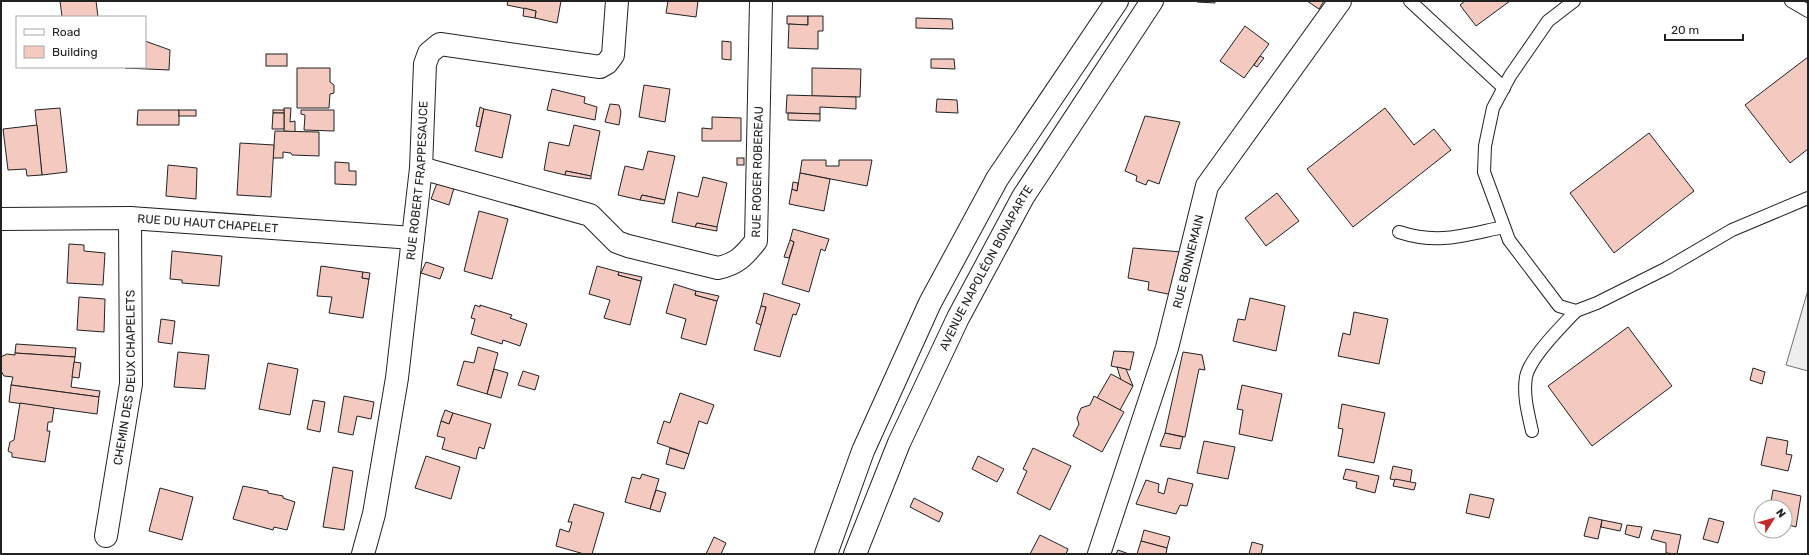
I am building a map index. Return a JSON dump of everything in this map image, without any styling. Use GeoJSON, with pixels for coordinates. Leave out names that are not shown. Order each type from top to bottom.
{"type":"FeatureCollection","features":[{"type":"Feature","properties":{"kind":"street","name":"RUE ROBERT FRAPPESAUCE"},"geometry":{"type":"LineString","coordinates":[[363,554],[374,514],[397,378],[421,168],[425,64],[429,53],[440,44],[600,68],[607,63],[613,55],[617,1]]}},
{"type":"Feature","properties":{"kind":"street","name":"RUE ROGER ROBEREAU"},"geometry":{"type":"LineString","coordinates":[[421,168],[590,215],[617,242],[628,246],[718,268],[731,265],[745,255],[756,241],[761,1]]}},
{"type":"Feature","properties":{"kind":"street"},"geometry":{"type":"LineString","coordinates":[[826,554],[863,451],[930,303],[997,179],[1117,1]]}},
{"type":"Feature","properties":{"kind":"street","name":"AVENUE NAPOLÉON BONAPARTE"},"geometry":{"type":"LineString","coordinates":[[855,554],[899,443],[958,318],[1023,197],[1152,1]]}},
{"type":"Feature","properties":{"kind":"street","name":"RUE BONNEMAIN"},"geometry":{"type":"LineString","coordinates":[[1099,554],[1167,348],[1207,186],[1340,1]]}},
{"type":"Feature","properties":{"kind":"street","name":"RUE DU HAUT CHAPELET"},"geometry":{"type":"LineString","coordinates":[[1,219],[130,218],[413,238]]}},
{"type":"Feature","properties":{"kind":"street","name":"CHEMIN DES DEUX CHAPELETS"},"geometry":{"type":"LineString","coordinates":[[106,536],[131,384],[130,218]]}},
{"type":"Feature","properties":{"kind":"lane"},"geometry":{"type":"LineString","coordinates":[[1410,1],[1504,88]]}},
{"type":"Feature","properties":{"kind":"lane"},"geometry":{"type":"LineString","coordinates":[[1574,1],[1548,22],[1528,49],[1493,108],[1485,146],[1484,172],[1509,240],[1559,306],[1576,311]]}},
{"type":"Feature","properties":{"kind":"lane"},"geometry":{"type":"LineString","coordinates":[[1791,1],[1808,11]]}},
{"type":"Feature","properties":{"kind":"lane"},"geometry":{"type":"LineString","coordinates":[[1532,431],[1525,402],[1526,375],[1540,351],[1576,311],[1597,303],[1667,268],[1732,230],[1808,198]]}},
{"type":"Feature","properties":{"kind":"lane"},"geometry":{"type":"LineString","coordinates":[[1399,232],[1416,237],[1440,239],[1504,227]]}},
{"type":"Feature","properties":{"kind":"shaded area"},"geometry":{"type":"Polygon","coordinates":[[[1808,290],[1808,371],[1786,365],[1808,290]]]}},
{"type":"Feature","properties":{"kind":"building"},"geometry":{"type":"Polygon","coordinates":[[[60,1],[96,1],[98,16],[62,16],[60,1]]]}},
{"type":"Feature","properties":{"kind":"building"},"geometry":{"type":"Polygon","coordinates":[[[508,1],[561,1],[557,23],[535,18],[536,11],[507,5],[508,1]]]}},
{"type":"Feature","properties":{"kind":"building"},"geometry":{"type":"Polygon","coordinates":[[[668,1],[698,1],[696,17],[666,13],[668,1]]]}},
{"type":"Feature","properties":{"kind":"building"},"geometry":{"type":"Polygon","coordinates":[[[1215,1],[1215,3],[1197,2],[1215,1]]]}},
{"type":"Feature","properties":{"kind":"building"},"geometry":{"type":"Polygon","coordinates":[[[1307,1],[1324,1],[1319,9],[1307,1]]]}},
{"type":"Feature","properties":{"kind":"building"},"geometry":{"type":"Polygon","coordinates":[[[1465,1],[1510,1],[1476,26],[1460,5],[1465,1]]]}},
{"type":"Feature","properties":{"kind":"building"},"geometry":{"type":"Polygon","coordinates":[[[524,8],[536,11],[535,18],[523,16],[524,8]]]}},
{"type":"Feature","properties":{"kind":"building"},"geometry":{"type":"Polygon","coordinates":[[[787,16],[808,16],[808,25],[787,24],[787,16]]]}},
{"type":"Feature","properties":{"kind":"building"},"geometry":{"type":"Polygon","coordinates":[[[808,16],[823,16],[823,31],[818,31],[818,49],[788,48],[789,24],[808,25],[808,16]]]}},
{"type":"Feature","properties":{"kind":"building"},"geometry":{"type":"Polygon","coordinates":[[[916,18],[952,19],[953,29],[916,28],[916,18]]]}},
{"type":"Feature","properties":{"kind":"building"},"geometry":{"type":"Polygon","coordinates":[[[1245,26],[1269,44],[1244,78],[1220,61],[1245,26]]]}},
{"type":"Feature","properties":{"kind":"building"},"geometry":{"type":"Polygon","coordinates":[[[146,41],[170,50],[169,70],[125,68],[146,68],[146,41]]]}},
{"type":"Feature","properties":{"kind":"building"},"geometry":{"type":"Polygon","coordinates":[[[722,41],[731,42],[731,60],[722,59],[722,41]]]}},
{"type":"Feature","properties":{"kind":"building"},"geometry":{"type":"Polygon","coordinates":[[[266,54],[287,54],[287,66],[266,66],[266,54]]]}},
{"type":"Feature","properties":{"kind":"building"},"geometry":{"type":"Polygon","coordinates":[[[1260,56],[1264,58],[1257,67],[1254,65],[1260,56]]]}},
{"type":"Feature","properties":{"kind":"building"},"geometry":{"type":"Polygon","coordinates":[[[1808,57],[1808,149],[1790,163],[1745,105],[1808,57]]]}},
{"type":"Feature","properties":{"kind":"building"},"geometry":{"type":"Polygon","coordinates":[[[931,59],[954,59],[955,69],[931,68],[931,59]]]}},
{"type":"Feature","properties":{"kind":"building"},"geometry":{"type":"Polygon","coordinates":[[[297,68],[330,68],[330,82],[334,85],[334,93],[330,94],[329,108],[297,108],[297,68]]]}},
{"type":"Feature","properties":{"kind":"building"},"geometry":{"type":"Polygon","coordinates":[[[812,68],[861,69],[860,97],[812,96],[812,68]]]}},
{"type":"Feature","properties":{"kind":"building"},"geometry":{"type":"Polygon","coordinates":[[[644,85],[670,89],[665,122],[639,117],[644,85]]]}},
{"type":"Feature","properties":{"kind":"building"},"geometry":{"type":"Polygon","coordinates":[[[552,89],[585,97],[584,103],[597,107],[595,120],[547,110],[552,89]]]}},
{"type":"Feature","properties":{"kind":"building"},"geometry":{"type":"Polygon","coordinates":[[[787,95],[856,97],[856,109],[820,107],[820,114],[786,113],[787,95]]]}},
{"type":"Feature","properties":{"kind":"building"},"geometry":{"type":"Polygon","coordinates":[[[937,99],[957,100],[958,113],[936,112],[937,99]]]}},
{"type":"Feature","properties":{"kind":"building"},"geometry":{"type":"Polygon","coordinates":[[[610,104],[619,105],[621,112],[619,125],[605,122],[610,104]]]}},
{"type":"Feature","properties":{"kind":"building"},"geometry":{"type":"Polygon","coordinates":[[[480,107],[484,109],[480,127],[476,126],[480,107]]]}},
{"type":"Feature","properties":{"kind":"building"},"geometry":{"type":"Polygon","coordinates":[[[60,108],[67,172],[42,175],[35,110],[60,108]]]}},
{"type":"Feature","properties":{"kind":"building"},"geometry":{"type":"Polygon","coordinates":[[[284,108],[291,108],[290,122],[295,121],[295,132],[284,131],[284,108]]]}},
{"type":"Feature","properties":{"kind":"building"},"geometry":{"type":"Polygon","coordinates":[[[1385,108],[1414,145],[1434,129],[1451,150],[1353,227],[1307,169],[1385,108]]]}},
{"type":"Feature","properties":{"kind":"building"},"geometry":{"type":"Polygon","coordinates":[[[484,109],[511,115],[502,158],[475,151],[484,109]]]}},
{"type":"Feature","properties":{"kind":"building"},"geometry":{"type":"Polygon","coordinates":[[[138,110],[179,110],[179,125],[137,125],[138,110]]]}},
{"type":"Feature","properties":{"kind":"building"},"geometry":{"type":"Polygon","coordinates":[[[179,110],[196,110],[196,116],[179,116],[179,110]]]}},
{"type":"Feature","properties":{"kind":"building"},"geometry":{"type":"Polygon","coordinates":[[[273,110],[284,110],[284,113],[273,113],[273,110]]]}},
{"type":"Feature","properties":{"kind":"building"},"geometry":{"type":"Polygon","coordinates":[[[301,110],[334,110],[334,131],[304,130],[305,115],[301,114],[301,110]]]}},
{"type":"Feature","properties":{"kind":"building"},"geometry":{"type":"Polygon","coordinates":[[[273,113],[284,113],[284,129],[272,129],[273,113]]]}},
{"type":"Feature","properties":{"kind":"building"},"geometry":{"type":"Polygon","coordinates":[[[788,113],[820,114],[820,121],[788,120],[788,113]]]}},
{"type":"Feature","properties":{"kind":"building"},"geometry":{"type":"Polygon","coordinates":[[[1145,116],[1180,122],[1159,184],[1148,180],[1146,185],[1136,181],[1137,176],[1125,171],[1145,116]]]}},
{"type":"Feature","properties":{"kind":"building"},"geometry":{"type":"Polygon","coordinates":[[[712,117],[741,118],[741,141],[702,141],[702,128],[712,129],[712,117]]]}},
{"type":"Feature","properties":{"kind":"building"},"geometry":{"type":"Polygon","coordinates":[[[37,125],[42,175],[27,176],[26,169],[8,170],[3,129],[37,125]]]}},
{"type":"Feature","properties":{"kind":"building"},"geometry":{"type":"Polygon","coordinates":[[[574,125],[600,131],[591,176],[566,171],[565,175],[544,170],[549,142],[569,146],[574,125]]]}},
{"type":"Feature","properties":{"kind":"building"},"geometry":{"type":"Polygon","coordinates":[[[275,131],[319,132],[319,156],[292,155],[291,153],[283,152],[283,158],[273,158],[275,131]]]}},
{"type":"Feature","properties":{"kind":"building"},"geometry":{"type":"Polygon","coordinates":[[[1649,133],[1694,191],[1614,253],[1570,193],[1649,133]]]}},
{"type":"Feature","properties":{"kind":"building"},"geometry":{"type":"Polygon","coordinates":[[[240,143],[274,145],[271,197],[237,195],[240,143]]]}},
{"type":"Feature","properties":{"kind":"building"},"geometry":{"type":"Polygon","coordinates":[[[648,151],[675,156],[665,200],[642,195],[640,200],[618,195],[625,166],[643,170],[648,151]]]}},
{"type":"Feature","properties":{"kind":"building"},"geometry":{"type":"Polygon","coordinates":[[[737,158],[744,158],[744,165],[737,165],[737,158]]]}},
{"type":"Feature","properties":{"kind":"building"},"geometry":{"type":"Polygon","coordinates":[[[802,160],[826,160],[826,166],[839,166],[839,160],[872,160],[867,186],[800,173],[802,160]]]}},
{"type":"Feature","properties":{"kind":"building"},"geometry":{"type":"Polygon","coordinates":[[[335,162],[349,163],[349,171],[356,171],[356,185],[335,184],[335,162]]]}},
{"type":"Feature","properties":{"kind":"building"},"geometry":{"type":"Polygon","coordinates":[[[168,165],[197,168],[196,199],[166,196],[168,165]]]}},
{"type":"Feature","properties":{"kind":"building"},"geometry":{"type":"Polygon","coordinates":[[[566,171],[591,176],[591,179],[565,175],[566,171]]]}},
{"type":"Feature","properties":{"kind":"building"},"geometry":{"type":"Polygon","coordinates":[[[800,173],[830,179],[824,211],[789,204],[792,189],[797,191],[800,173]]]}},
{"type":"Feature","properties":{"kind":"building"},"geometry":{"type":"Polygon","coordinates":[[[703,177],[727,183],[717,227],[697,223],[695,227],[672,222],[678,192],[698,197],[703,177]]]}},
{"type":"Feature","properties":{"kind":"building"},"geometry":{"type":"Polygon","coordinates":[[[793,182],[798,183],[797,191],[792,189],[793,182]]]}},
{"type":"Feature","properties":{"kind":"building"},"geometry":{"type":"Polygon","coordinates":[[[437,183],[454,188],[449,205],[431,199],[437,183]]]}},
{"type":"Feature","properties":{"kind":"building"},"geometry":{"type":"Polygon","coordinates":[[[1277,193],[1299,221],[1266,246],[1245,218],[1277,193]]]}},
{"type":"Feature","properties":{"kind":"building"},"geometry":{"type":"Polygon","coordinates":[[[642,195],[665,200],[664,204],[640,200],[642,195]]]}},
{"type":"Feature","properties":{"kind":"building"},"geometry":{"type":"Polygon","coordinates":[[[479,211],[508,219],[492,279],[464,271],[479,211]]]}},
{"type":"Feature","properties":{"kind":"building"},"geometry":{"type":"Polygon","coordinates":[[[697,223],[717,227],[717,231],[695,227],[697,223]]]}},
{"type":"Feature","properties":{"kind":"building"},"geometry":{"type":"Polygon","coordinates":[[[793,229],[829,239],[825,251],[821,249],[809,292],[782,284],[794,242],[790,240],[793,229]]]}},
{"type":"Feature","properties":{"kind":"building"},"geometry":{"type":"Polygon","coordinates":[[[790,240],[794,242],[789,258],[784,257],[790,240]]]}},
{"type":"Feature","properties":{"kind":"building"},"geometry":{"type":"Polygon","coordinates":[[[69,244],[84,245],[84,251],[105,253],[103,285],[67,283],[69,244]]]}},
{"type":"Feature","properties":{"kind":"building"},"geometry":{"type":"Polygon","coordinates":[[[1133,248],[1182,252],[1173,295],[1148,290],[1149,282],[1128,278],[1133,248]]]}},
{"type":"Feature","properties":{"kind":"building"},"geometry":{"type":"Polygon","coordinates":[[[172,251],[222,256],[219,286],[182,283],[182,280],[170,279],[172,251]]]}},
{"type":"Feature","properties":{"kind":"building"},"geometry":{"type":"Polygon","coordinates":[[[426,262],[444,268],[440,279],[421,273],[426,262]]]}},
{"type":"Feature","properties":{"kind":"building"},"geometry":{"type":"Polygon","coordinates":[[[321,266],[363,272],[362,278],[369,279],[363,318],[329,313],[332,297],[317,296],[321,266]]]}},
{"type":"Feature","properties":{"kind":"building"},"geometry":{"type":"Polygon","coordinates":[[[597,266],[619,272],[618,275],[641,281],[630,325],[604,318],[610,300],[589,294],[597,266]]]}},
{"type":"Feature","properties":{"kind":"building"},"geometry":{"type":"Polygon","coordinates":[[[363,272],[370,273],[369,279],[362,278],[363,272]]]}},
{"type":"Feature","properties":{"kind":"building"},"geometry":{"type":"Polygon","coordinates":[[[619,272],[642,277],[641,281],[618,275],[619,272]]]}},
{"type":"Feature","properties":{"kind":"building"},"geometry":{"type":"Polygon","coordinates":[[[674,284],[696,291],[695,295],[717,301],[706,345],[681,338],[686,319],[666,313],[674,284]]]}},
{"type":"Feature","properties":{"kind":"building"},"geometry":{"type":"Polygon","coordinates":[[[696,291],[719,296],[717,301],[695,295],[696,291]]]}},
{"type":"Feature","properties":{"kind":"building"},"geometry":{"type":"Polygon","coordinates":[[[764,293],[800,304],[796,315],[793,314],[780,357],[754,350],[766,307],[761,306],[764,293]]]}},
{"type":"Feature","properties":{"kind":"building"},"geometry":{"type":"Polygon","coordinates":[[[79,297],[105,299],[104,332],[77,330],[79,297]]]}},
{"type":"Feature","properties":{"kind":"building"},"geometry":{"type":"Polygon","coordinates":[[[1250,298],[1285,306],[1276,351],[1233,341],[1238,319],[1245,320],[1250,298]]]}},
{"type":"Feature","properties":{"kind":"building"},"geometry":{"type":"Polygon","coordinates":[[[475,305],[480,307],[480,305],[512,315],[510,318],[527,324],[520,346],[503,340],[502,344],[471,334],[475,319],[471,318],[475,305]]]}},
{"type":"Feature","properties":{"kind":"building"},"geometry":{"type":"Polygon","coordinates":[[[761,306],[766,307],[761,325],[756,323],[761,306]]]}},
{"type":"Feature","properties":{"kind":"building"},"geometry":{"type":"Polygon","coordinates":[[[1354,312],[1388,319],[1379,364],[1338,356],[1343,333],[1350,335],[1354,312]]]}},
{"type":"Feature","properties":{"kind":"building"},"geometry":{"type":"Polygon","coordinates":[[[161,319],[175,321],[172,344],[158,342],[161,319]]]}},
{"type":"Feature","properties":{"kind":"building"},"geometry":{"type":"Polygon","coordinates":[[[1628,327],[1672,386],[1592,446],[1548,386],[1628,327]]]}},
{"type":"Feature","properties":{"kind":"building"},"geometry":{"type":"Polygon","coordinates":[[[16,344],[76,348],[75,357],[15,353],[16,344]]]}},
{"type":"Feature","properties":{"kind":"building"},"geometry":{"type":"Polygon","coordinates":[[[478,347],[498,353],[487,394],[457,385],[464,361],[474,363],[478,347]]]}},
{"type":"Feature","properties":{"kind":"building"},"geometry":{"type":"Polygon","coordinates":[[[1114,351],[1134,352],[1130,370],[1111,366],[1114,351]]]}},
{"type":"Feature","properties":{"kind":"building"},"geometry":{"type":"Polygon","coordinates":[[[178,352],[209,355],[205,389],[174,387],[178,352]]]}},
{"type":"Feature","properties":{"kind":"building"},"geometry":{"type":"Polygon","coordinates":[[[1183,352],[1202,355],[1205,370],[1199,369],[1185,437],[1165,433],[1183,352]]]}},
{"type":"Feature","properties":{"kind":"building"},"geometry":{"type":"Polygon","coordinates":[[[15,353],[75,357],[71,387],[100,391],[99,397],[11,385],[13,377],[4,376],[1,371],[1,357],[7,354],[15,355],[15,353]]]}},
{"type":"Feature","properties":{"kind":"building"},"geometry":{"type":"Polygon","coordinates":[[[74,362],[81,363],[79,378],[72,377],[74,362]]]}},
{"type":"Feature","properties":{"kind":"building"},"geometry":{"type":"Polygon","coordinates":[[[268,363],[298,369],[290,415],[259,409],[268,363]]]}},
{"type":"Feature","properties":{"kind":"building"},"geometry":{"type":"Polygon","coordinates":[[[1117,367],[1126,369],[1133,386],[1121,380],[1117,367]]]}},
{"type":"Feature","properties":{"kind":"building"},"geometry":{"type":"Polygon","coordinates":[[[1753,368],[1765,372],[1762,384],[1750,380],[1753,368]]]}},
{"type":"Feature","properties":{"kind":"building"},"geometry":{"type":"Polygon","coordinates":[[[494,369],[508,373],[501,398],[487,394],[494,369]]]}},
{"type":"Feature","properties":{"kind":"building"},"geometry":{"type":"Polygon","coordinates":[[[523,371],[539,376],[535,390],[518,385],[523,371]]]}},
{"type":"Feature","properties":{"kind":"building"},"geometry":{"type":"Polygon","coordinates":[[[1111,374],[1133,386],[1120,410],[1097,398],[1111,374]]]}},
{"type":"Feature","properties":{"kind":"building"},"geometry":{"type":"Polygon","coordinates":[[[11,385],[99,397],[97,414],[9,402],[11,385]]]}},
{"type":"Feature","properties":{"kind":"building"},"geometry":{"type":"Polygon","coordinates":[[[1242,385],[1282,394],[1272,441],[1239,434],[1243,410],[1237,409],[1242,385]]]}},
{"type":"Feature","properties":{"kind":"building"},"geometry":{"type":"Polygon","coordinates":[[[680,393],[714,405],[707,424],[699,421],[689,454],[657,443],[664,421],[670,423],[680,393]]]}},
{"type":"Feature","properties":{"kind":"building"},"geometry":{"type":"Polygon","coordinates":[[[344,396],[374,402],[371,419],[357,416],[353,435],[338,432],[344,396]]]}},
{"type":"Feature","properties":{"kind":"building"},"geometry":{"type":"Polygon","coordinates":[[[1094,396],[1124,412],[1102,452],[1073,436],[1079,424],[1077,418],[1081,408],[1090,405],[1094,396]]]}},
{"type":"Feature","properties":{"kind":"building"},"geometry":{"type":"Polygon","coordinates":[[[313,400],[325,402],[320,432],[307,429],[313,400]]]}},
{"type":"Feature","properties":{"kind":"building"},"geometry":{"type":"Polygon","coordinates":[[[20,403],[54,408],[52,422],[48,422],[47,431],[50,431],[45,462],[12,457],[12,453],[8,451],[10,442],[14,440],[20,403]]]}},
{"type":"Feature","properties":{"kind":"building"},"geometry":{"type":"Polygon","coordinates":[[[1342,404],[1385,413],[1374,463],[1338,456],[1343,429],[1338,428],[1342,404]]]}},
{"type":"Feature","properties":{"kind":"building"},"geometry":{"type":"Polygon","coordinates":[[[445,410],[453,413],[449,424],[441,421],[445,410]]]}},
{"type":"Feature","properties":{"kind":"building"},"geometry":{"type":"Polygon","coordinates":[[[453,413],[491,424],[484,449],[479,447],[476,459],[442,449],[445,438],[437,436],[441,421],[449,424],[453,413]]]}},
{"type":"Feature","properties":{"kind":"building"},"geometry":{"type":"Polygon","coordinates":[[[1165,433],[1183,437],[1180,449],[1160,446],[1165,433]]]}},
{"type":"Feature","properties":{"kind":"building"},"geometry":{"type":"Polygon","coordinates":[[[1767,437],[1788,441],[1786,454],[1792,455],[1788,471],[1761,465],[1767,437]]]}},
{"type":"Feature","properties":{"kind":"building"},"geometry":{"type":"Polygon","coordinates":[[[1204,441],[1235,447],[1228,479],[1197,473],[1204,441]]]}},
{"type":"Feature","properties":{"kind":"building"},"geometry":{"type":"Polygon","coordinates":[[[670,448],[689,454],[684,469],[666,464],[670,448]]]}},
{"type":"Feature","properties":{"kind":"building"},"geometry":{"type":"Polygon","coordinates":[[[1033,448],[1071,466],[1050,510],[1017,493],[1027,471],[1023,469],[1033,448]]]}},
{"type":"Feature","properties":{"kind":"building"},"geometry":{"type":"Polygon","coordinates":[[[426,456],[460,467],[451,499],[415,488],[426,456]]]}},
{"type":"Feature","properties":{"kind":"building"},"geometry":{"type":"Polygon","coordinates":[[[978,456],[1004,469],[997,482],[972,469],[978,456]]]}},
{"type":"Feature","properties":{"kind":"building"},"geometry":{"type":"Polygon","coordinates":[[[1393,466],[1412,470],[1410,483],[1390,479],[1393,466]]]}},
{"type":"Feature","properties":{"kind":"building"},"geometry":{"type":"Polygon","coordinates":[[[333,467],[353,471],[344,530],[323,527],[333,467]]]}},
{"type":"Feature","properties":{"kind":"building"},"geometry":{"type":"Polygon","coordinates":[[[1346,469],[1379,476],[1375,493],[1356,488],[1357,482],[1343,479],[1346,469]]]}},
{"type":"Feature","properties":{"kind":"building"},"geometry":{"type":"Polygon","coordinates":[[[642,474],[659,479],[650,509],[625,502],[632,477],[640,479],[642,474]]]}},
{"type":"Feature","properties":{"kind":"building"},"geometry":{"type":"Polygon","coordinates":[[[1168,478],[1193,484],[1187,506],[1180,505],[1176,514],[1136,504],[1146,480],[1159,484],[1158,492],[1164,494],[1168,478]]]}},
{"type":"Feature","properties":{"kind":"building"},"geometry":{"type":"Polygon","coordinates":[[[1395,479],[1416,483],[1414,490],[1393,486],[1395,479]]]}},
{"type":"Feature","properties":{"kind":"building"},"geometry":{"type":"Polygon","coordinates":[[[243,486],[268,491],[268,493],[283,496],[283,498],[295,502],[287,530],[274,527],[273,530],[233,519],[243,486]]]}},
{"type":"Feature","properties":{"kind":"building"},"geometry":{"type":"Polygon","coordinates":[[[160,488],[193,497],[182,540],[149,531],[160,488]]]}},
{"type":"Feature","properties":{"kind":"building"},"geometry":{"type":"Polygon","coordinates":[[[656,490],[666,493],[660,512],[650,509],[656,490]]]}},
{"type":"Feature","properties":{"kind":"building"},"geometry":{"type":"Polygon","coordinates":[[[1773,490],[1801,496],[1796,527],[1793,526],[1793,499],[1771,499],[1773,490]]]}},
{"type":"Feature","properties":{"kind":"building"},"geometry":{"type":"Polygon","coordinates":[[[1470,494],[1494,499],[1489,518],[1466,513],[1470,494]]]}},
{"type":"Feature","properties":{"kind":"building"},"geometry":{"type":"Polygon","coordinates":[[[914,498],[943,513],[939,522],[910,507],[914,498]]]}},
{"type":"Feature","properties":{"kind":"building"},"geometry":{"type":"Polygon","coordinates":[[[574,504],[604,513],[592,554],[584,554],[556,546],[560,529],[569,532],[572,522],[568,522],[574,504]]]}},
{"type":"Feature","properties":{"kind":"building"},"geometry":{"type":"Polygon","coordinates":[[[1589,517],[1602,520],[1598,539],[1584,536],[1589,517]]]}},
{"type":"Feature","properties":{"kind":"building"},"geometry":{"type":"Polygon","coordinates":[[[1709,518],[1724,522],[1718,543],[1703,539],[1709,518]]]}},
{"type":"Feature","properties":{"kind":"building"},"geometry":{"type":"Polygon","coordinates":[[[1602,520],[1622,524],[1620,531],[1601,527],[1602,520]]]}},
{"type":"Feature","properties":{"kind":"building"},"geometry":{"type":"Polygon","coordinates":[[[1627,525],[1642,527],[1639,538],[1625,534],[1627,525]]]}},
{"type":"Feature","properties":{"kind":"building"},"geometry":{"type":"Polygon","coordinates":[[[1144,530],[1170,537],[1167,548],[1141,541],[1144,530]]]}},
{"type":"Feature","properties":{"kind":"building"},"geometry":{"type":"Polygon","coordinates":[[[1654,530],[1681,535],[1677,554],[1666,553],[1666,543],[1651,539],[1654,530]]]}},
{"type":"Feature","properties":{"kind":"building"},"geometry":{"type":"Polygon","coordinates":[[[1040,535],[1068,549],[1066,554],[1030,554],[1040,535]]]}},
{"type":"Feature","properties":{"kind":"building"},"geometry":{"type":"Polygon","coordinates":[[[714,537],[726,543],[721,554],[706,554],[714,537]]]}},
{"type":"Feature","properties":{"kind":"building"},"geometry":{"type":"Polygon","coordinates":[[[1141,541],[1167,548],[1166,554],[1137,554],[1141,541]]]}},
{"type":"Feature","properties":{"kind":"building"},"geometry":{"type":"Polygon","coordinates":[[[1252,542],[1263,545],[1261,554],[1249,554],[1252,542]]]}},
{"type":"Feature","properties":{"kind":"building"},"geometry":{"type":"Polygon","coordinates":[[[1118,550],[1129,554],[1116,554],[1118,550]]]}}]}
